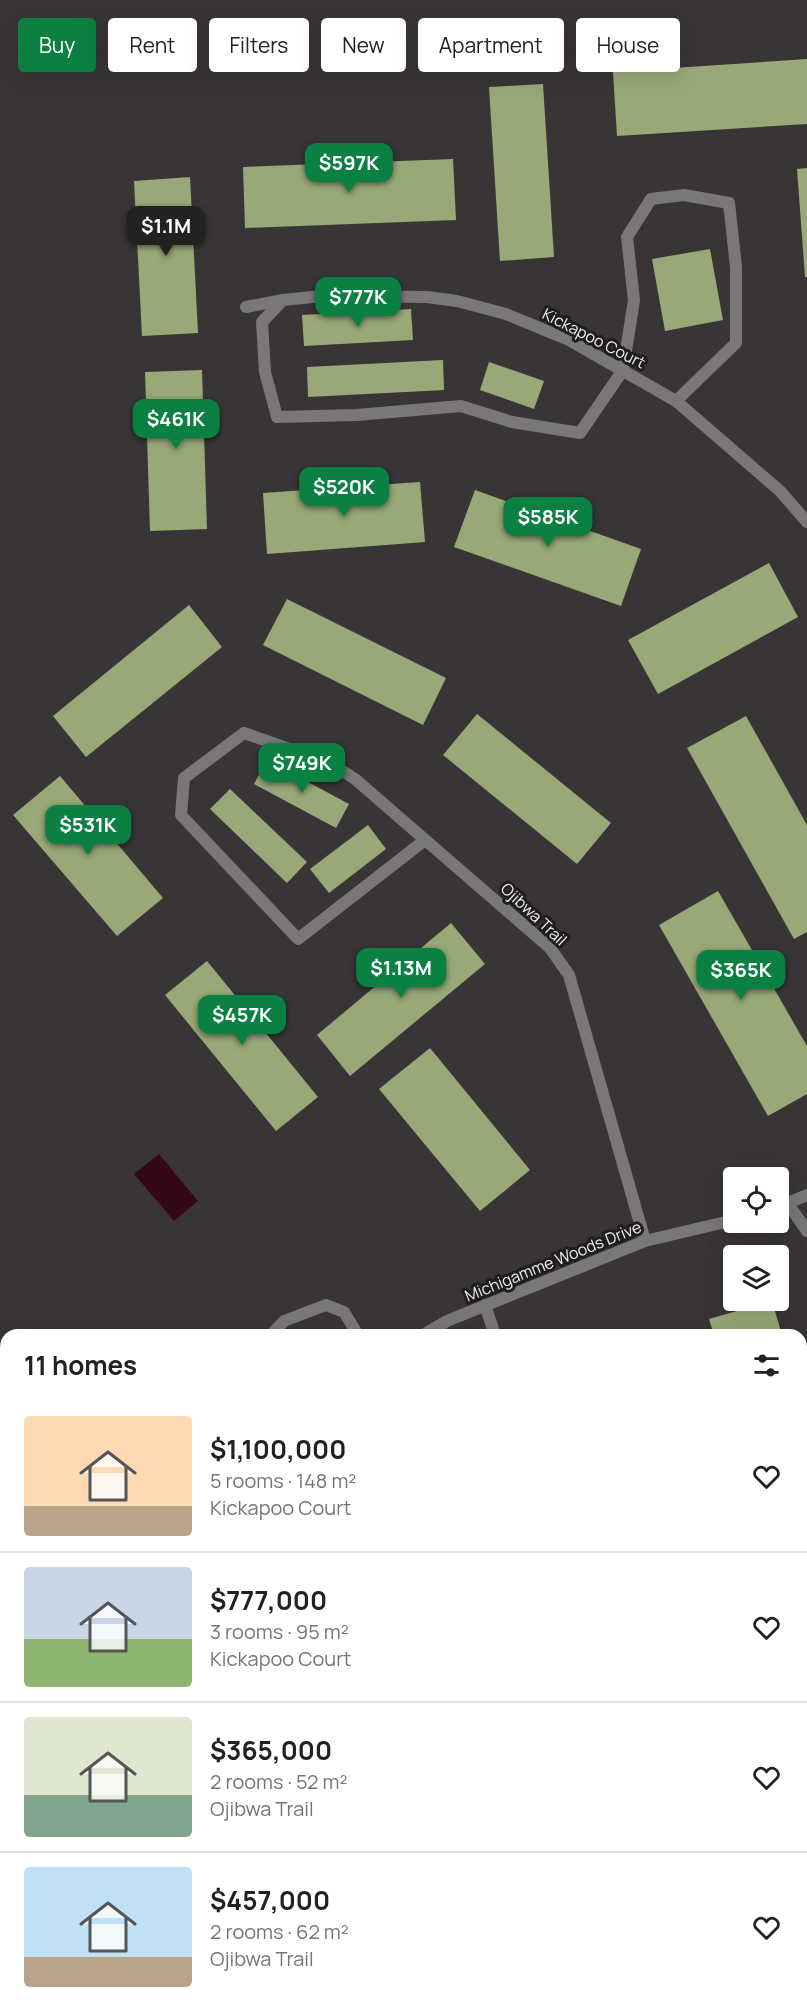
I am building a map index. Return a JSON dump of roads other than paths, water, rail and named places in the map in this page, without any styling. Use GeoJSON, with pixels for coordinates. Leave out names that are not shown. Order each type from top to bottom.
{"type":"FeatureCollection","features":[{"type":"Feature","properties":{"kind":"street"},"geometry":{"type":"LineString","coordinates":[[283,300],[262,322],[265,372],[277,417],[357,415],[461,406],[512,422],[580,433],[622,370],[633,300],[627,237],[651,199],[684,195],[729,203],[736,267],[736,343],[676,401]]}},
{"type":"Feature","properties":{"kind":"street","name":"Kickapoo Court"},"geometry":{"type":"LineString","coordinates":[[246,307],[322,296],[427,297],[457,301],[516,318],[569,340],[676,401],[780,491],[807,522]]}},
{"type":"Feature","properties":{"kind":"street","name":"Ojibwa Trail"},"geometry":{"type":"LineString","coordinates":[[425,840],[298,939],[180,814],[184,778],[244,733],[330,763],[355,779],[550,948],[569,975],[645,1241]]}},
{"type":"Feature","properties":{"kind":"street"},"geometry":{"type":"LineString","coordinates":[[789,1203],[807,1195]]}},
{"type":"Feature","properties":{"kind":"street"},"geometry":{"type":"LineString","coordinates":[[789,1212],[807,1231]]}},
{"type":"Feature","properties":{"kind":"street","name":"Michigamme Woods Drive"},"geometry":{"type":"LineString","coordinates":[[433,1329],[485,1305],[645,1241],[723,1223]]}},
{"type":"Feature","properties":{"kind":"street"},"geometry":{"type":"LineString","coordinates":[[277,1329],[284,1321],[326,1305],[344,1312],[354,1329]]}},
{"type":"Feature","properties":{"kind":"street"},"geometry":{"type":"LineString","coordinates":[[485,1305],[493,1329]]}}]}
